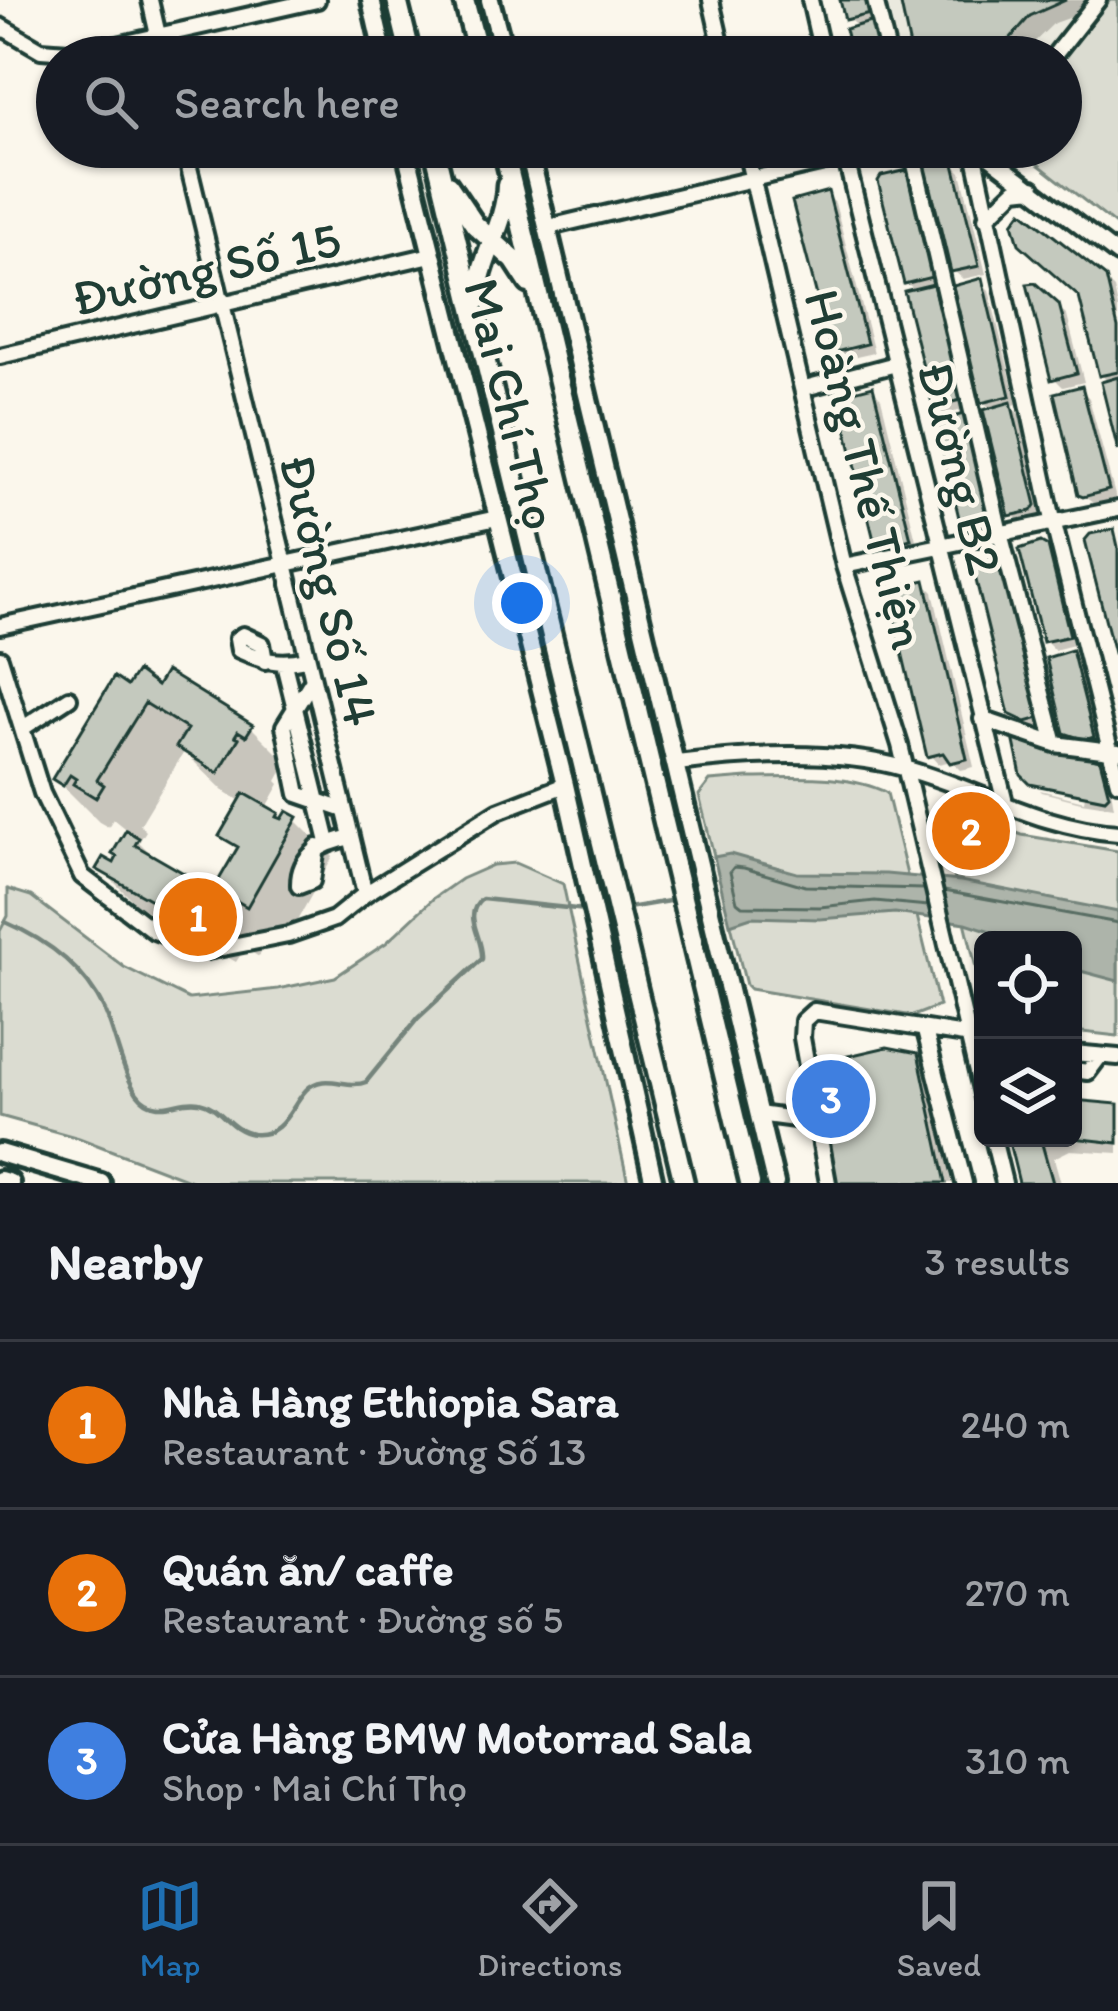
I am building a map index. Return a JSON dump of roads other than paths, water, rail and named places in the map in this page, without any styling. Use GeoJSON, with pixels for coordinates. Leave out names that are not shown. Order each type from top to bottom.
{"type":"FeatureCollection","features":[{"type":"Feature","properties":{"kind":"highway"},"geometry":{"type":"LineString","coordinates":[[397,0],[406,36]]}},
{"type":"Feature","properties":{"kind":"highway"},"geometry":{"type":"LineString","coordinates":[[464,0],[473,36]]}},
{"type":"Feature","properties":{"kind":"highway","name":"Mai Chí Thọ"},"geometry":{"type":"LineString","coordinates":[[438,168],[684,1183]]}},
{"type":"Feature","properties":{"kind":"highway"},"geometry":{"type":"LineString","coordinates":[[474,318],[481,268],[505,203],[505,168]]}},
{"type":"Feature","properties":{"kind":"highway","name":"Mai Chí Thọ"},"geometry":{"type":"LineString","coordinates":[[508,168],[750,1183]]}},
{"type":"Feature","properties":{"kind":"highway"},"geometry":{"type":"LineString","coordinates":[[439,172],[475,225],[514,260],[539,303]]}},
{"type":"Feature","properties":{"kind":"highway"},"geometry":{"type":"LineString","coordinates":[[458,248],[522,233]]}},
{"type":"Feature","properties":{"kind":"main road"},"geometry":{"type":"LineString","coordinates":[[371,0],[379,36]]}},
{"type":"Feature","properties":{"kind":"main road"},"geometry":{"type":"LineString","coordinates":[[490,0],[499,36]]}},
{"type":"Feature","properties":{"kind":"main road","name":"Mai Chí Thọ"},"geometry":{"type":"LineString","coordinates":[[410,168],[565,785],[654,1183]]}},
{"type":"Feature","properties":{"kind":"main road","name":"Mai Chí Thọ"},"geometry":{"type":"LineString","coordinates":[[534,168],[758,1114]]}},
{"type":"Feature","properties":{"kind":"main road"},"geometry":{"type":"LineString","coordinates":[[522,233],[549,227]]}},
{"type":"Feature","properties":{"kind":"main road"},"geometry":{"type":"LineString","coordinates":[[430,255],[458,248]]}},
{"type":"Feature","properties":{"kind":"main road"},"geometry":{"type":"LineString","coordinates":[[758,1114],[775,1183]]}},
{"type":"Feature","properties":{"kind":"main road"},"geometry":{"type":"LineString","coordinates":[[0,1153],[101,1183]]}},
{"type":"Feature","properties":{"kind":"main road"},"geometry":{"type":"LineString","coordinates":[[0,1180],[10,1183]]}},
{"type":"Feature","properties":{"kind":"street"},"geometry":{"type":"LineString","coordinates":[[151,0],[159,36],[317,0]]}},
{"type":"Feature","properties":{"kind":"street"},"geometry":{"type":"LineString","coordinates":[[711,0],[719,36]]}},
{"type":"Feature","properties":{"kind":"street"},"geometry":{"type":"LineString","coordinates":[[810,0],[818,36]]}},
{"type":"Feature","properties":{"kind":"street"},"geometry":{"type":"LineString","coordinates":[[875,0],[884,36]]}},
{"type":"Feature","properties":{"kind":"street"},"geometry":{"type":"LineString","coordinates":[[1070,36],[1098,0]]}},
{"type":"Feature","properties":{"kind":"street"},"geometry":{"type":"LineString","coordinates":[[0,26],[36,47]]}},
{"type":"Feature","properties":{"kind":"street"},"geometry":{"type":"LineString","coordinates":[[189,168],[219,305]]}},
{"type":"Feature","properties":{"kind":"street","name":"Hoàng Thế Thiện"},"geometry":{"type":"LineString","coordinates":[[750,168],[844,566],[905,768],[963,1011],[974,1032]]}},
{"type":"Feature","properties":{"kind":"street"},"geometry":{"type":"LineString","coordinates":[[549,227],[788,168]]}},
{"type":"Feature","properties":{"kind":"street","name":"Đường B2"},"geometry":{"type":"LineString","coordinates":[[849,168],[1006,806]]}},
{"type":"Feature","properties":{"kind":"street"},"geometry":{"type":"LineString","coordinates":[[916,168],[1000,533],[1055,744]]}},
{"type":"Feature","properties":{"kind":"street"},"geometry":{"type":"LineString","coordinates":[[978,168],[1053,520],[1118,782]]}},
{"type":"Feature","properties":{"kind":"street"},"geometry":{"type":"LineString","coordinates":[[1005,168],[1118,255]]}},
{"type":"Feature","properties":{"kind":"street"},"geometry":{"type":"LineString","coordinates":[[986,218],[1015,190],[1033,188]]}},
{"type":"Feature","properties":{"kind":"street","name":"Đường Số 15"},"geometry":{"type":"LineString","coordinates":[[0,356],[430,255]]}},
{"type":"Feature","properties":{"kind":"street","name":"Đường Số 14"},"geometry":{"type":"LineString","coordinates":[[219,305],[365,894]]}},
{"type":"Feature","properties":{"kind":"street"},"geometry":{"type":"LineString","coordinates":[[805,388],[896,364]]}},
{"type":"Feature","properties":{"kind":"street"},"geometry":{"type":"LineString","coordinates":[[844,566],[1118,509]]}},
{"type":"Feature","properties":{"kind":"street"},"geometry":{"type":"LineString","coordinates":[[0,626],[497,518]]}},
{"type":"Feature","properties":{"kind":"street"},"geometry":{"type":"LineString","coordinates":[[0,658],[42,793],[82,876],[154,932],[207,951],[288,935],[334,919],[365,894],[498,811],[565,785]]}},
{"type":"Feature","properties":{"kind":"street"},"geometry":{"type":"LineString","coordinates":[[265,661],[284,664],[307,659]]}},
{"type":"Feature","properties":{"kind":"street"},"geometry":{"type":"LineString","coordinates":[[284,664],[295,708]]}},
{"type":"Feature","properties":{"kind":"street"},"geometry":{"type":"LineString","coordinates":[[312,681],[284,725],[298,794],[344,811]]}},
{"type":"Feature","properties":{"kind":"street"},"geometry":{"type":"LineString","coordinates":[[22,728],[69,698]]}},
{"type":"Feature","properties":{"kind":"street"},"geometry":{"type":"LineString","coordinates":[[982,718],[1055,744],[1114,752]]}},
{"type":"Feature","properties":{"kind":"street"},"geometry":{"type":"LineString","coordinates":[[677,764],[777,756],[905,768],[1062,826],[1118,833]]}},
{"type":"Feature","properties":{"kind":"street"},"geometry":{"type":"LineString","coordinates":[[318,801],[322,845],[350,837]]}},
{"type":"Feature","properties":{"kind":"street"},"geometry":{"type":"LineString","coordinates":[[810,1183],[828,1180],[800,1026],[814,1011],[974,1036]]}},
{"type":"Feature","properties":{"kind":"street"},"geometry":{"type":"LineString","coordinates":[[926,1031],[964,1183]]}},
{"type":"Feature","properties":{"kind":"street"},"geometry":{"type":"LineString","coordinates":[[1082,1054],[1118,1058]]}},
{"type":"Feature","properties":{"kind":"street"},"geometry":{"type":"LineString","coordinates":[[1082,1071],[1088,1072],[1100,1056]]}},
{"type":"Feature","properties":{"kind":"street"},"geometry":{"type":"LineString","coordinates":[[758,1114],[817,1122]]}},
{"type":"Feature","properties":{"kind":"street"},"geometry":{"type":"LineString","coordinates":[[995,1147],[1004,1183]]}},
{"type":"Feature","properties":{"kind":"water"},"geometry":{"type":"Polygon","coordinates":[[[730,854],[797,873],[961,881],[1118,912],[1118,981],[1082,971],[1082,931],[990,931],[895,913],[820,919],[751,917],[730,924],[714,857],[730,854]]]}},
{"type":"Feature","properties":{"kind":"waterway"},"geometry":{"type":"LineString","coordinates":[[5,922],[50,947],[87,982],[105,1011],[132,1086],[146,1102],[160,1106],[199,1102],[245,1132],[264,1134],[279,1126],[313,1085],[366,1082],[418,1018],[482,959],[473,920],[482,899],[586,910]]}},
{"type":"Feature","properties":{"kind":"waterway"},"geometry":{"type":"LineString","coordinates":[[622,909],[675,900]]}},
{"type":"Feature","properties":{"kind":"place","name":"Quán ăn/ caffe"},"geometry":{"type":"Point","coordinates":[971,831]}},
{"type":"Feature","properties":{"kind":"place","name":"Nhà Hàng Ethiopia Sara"},"geometry":{"type":"Point","coordinates":[198,917]}},
{"type":"Feature","properties":{"kind":"place","name":"Cửa Hàng BMW Motorrad Sala"},"geometry":{"type":"Point","coordinates":[831,1099]}}]}
